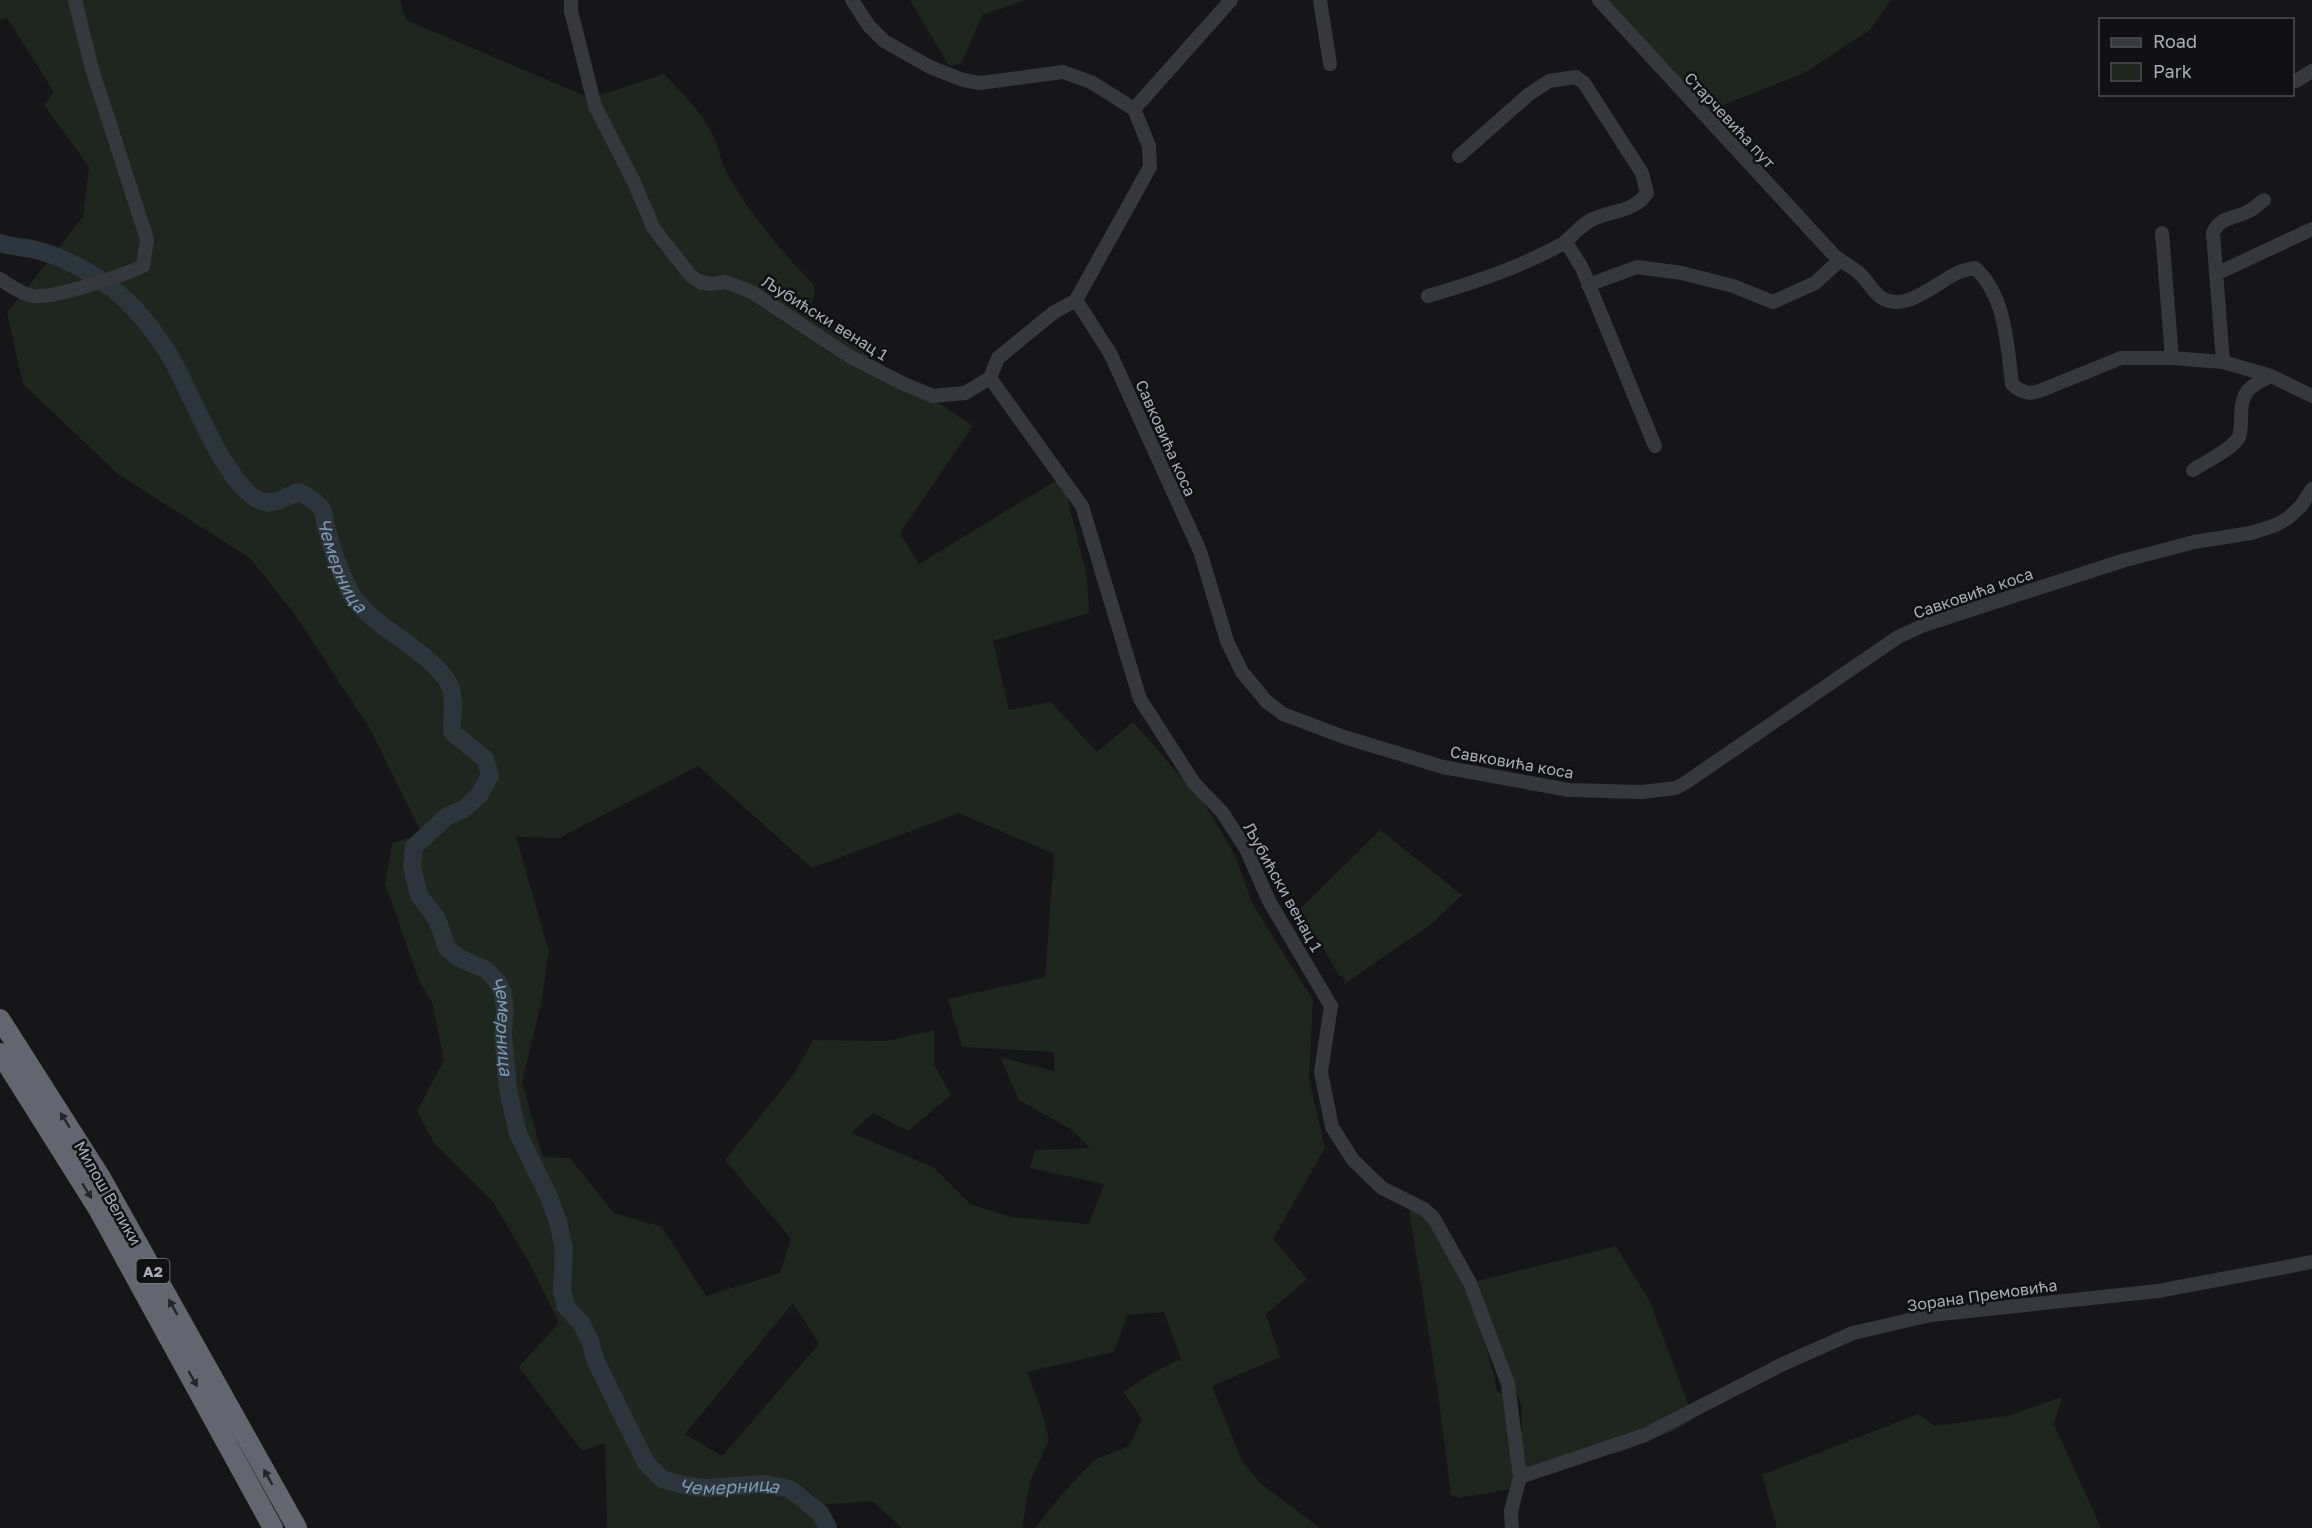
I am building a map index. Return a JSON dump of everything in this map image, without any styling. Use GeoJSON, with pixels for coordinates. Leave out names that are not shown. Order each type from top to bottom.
{"type":"FeatureCollection","features":[{"type":"Feature","properties":{"kind":"highway","name":"Милош Велики"},"geometry":{"type":"LineString","coordinates":[[0,1019],[100,1176],[297,1528]]}},
{"type":"Feature","properties":{"kind":"highway","name":"Милош Велики"},"geometry":{"type":"LineString","coordinates":[[0,1053],[99,1209],[273,1528]]}},
{"type":"Feature","properties":{"kind":"street"},"geometry":{"type":"LineString","coordinates":[[0,279],[34,296],[89,285],[126,274],[142,266],[147,239],[92,69],[75,0]]}},
{"type":"Feature","properties":{"kind":"street","name":"Љубићски венац 1"},"geometry":{"type":"LineString","coordinates":[[571,0],[571,11],[595,106],[633,180],[654,229],[691,276],[700,282],[711,284],[726,282],[752,292],[849,356],[933,396],[965,393],[990,378],[998,358],[1053,313],[1076,300]]}},
{"type":"Feature","properties":{"kind":"street"},"geometry":{"type":"LineString","coordinates":[[852,0],[868,26],[884,41],[930,67],[963,80],[980,83],[1063,72],[1091,82],[1134,109],[1149,146],[1150,167],[1076,300]]}},
{"type":"Feature","properties":{"kind":"street"},"geometry":{"type":"LineString","coordinates":[[1134,109],[1231,0]]}},
{"type":"Feature","properties":{"kind":"street"},"geometry":{"type":"LineString","coordinates":[[1320,0],[1330,64]]}},
{"type":"Feature","properties":{"kind":"street","name":"Старчевића пут"},"geometry":{"type":"LineString","coordinates":[[1599,0],[1694,106],[1839,261],[1860,274],[1881,298],[1893,302],[1908,300],[1940,285],[1958,272],[1975,268],[1985,276],[1994,290],[2004,328],[2012,384],[2021,392],[2032,393],[2042,390],[2121,358],[2172,358],[2223,362],[2271,376],[2312,396]]}},
{"type":"Feature","properties":{"kind":"street"},"geometry":{"type":"LineString","coordinates":[[2296,81],[2312,71]]}},
{"type":"Feature","properties":{"kind":"street"},"geometry":{"type":"LineString","coordinates":[[1428,296],[1500,274],[1534,260],[1564,243],[1592,219],[1635,204],[1647,193],[1642,173],[1584,83],[1576,77],[1550,81],[1528,95],[1459,156]]}},
{"type":"Feature","properties":{"kind":"street"},"geometry":{"type":"LineString","coordinates":[[2223,362],[2213,233],[2223,220],[2248,212],[2264,200]]}},
{"type":"Feature","properties":{"kind":"street"},"geometry":{"type":"LineString","coordinates":[[2216,273],[2312,229]]}},
{"type":"Feature","properties":{"kind":"street"},"geometry":{"type":"LineString","coordinates":[[2162,233],[2172,358]]}},
{"type":"Feature","properties":{"kind":"street"},"geometry":{"type":"LineString","coordinates":[[1564,243],[1582,268],[1655,446]]}},
{"type":"Feature","properties":{"kind":"street"},"geometry":{"type":"LineString","coordinates":[[1588,285],[1637,267],[1683,273],[1732,286],[1773,302],[1815,283],[1839,261]]}},
{"type":"Feature","properties":{"kind":"street","name":"Савковића коса"},"geometry":{"type":"LineString","coordinates":[[1076,300],[1110,353],[1200,551],[1227,641],[1242,672],[1266,700],[1283,714],[1344,737],[1443,767],[1569,790],[1642,792],[1676,788],[1898,637],[1924,625],[2122,561],[2194,542],[2251,533],[2276,525],[2301,506],[2312,489]]}},
{"type":"Feature","properties":{"kind":"street"},"geometry":{"type":"LineString","coordinates":[[2193,470],[2233,445],[2239,436],[2243,397],[2251,385],[2271,376]]}},
{"type":"Feature","properties":{"kind":"street","name":"Љубићски венац 1"},"geometry":{"type":"LineString","coordinates":[[990,378],[1082,506],[1140,699],[1194,783],[1221,812],[1246,849],[1269,901],[1331,1006],[1322,1072],[1332,1127],[1353,1160],[1382,1188],[1424,1209],[1433,1217],[1470,1282],[1508,1384],[1520,1477]]}},
{"type":"Feature","properties":{"kind":"street","name":"Зорана Премовића"},"geometry":{"type":"LineString","coordinates":[[1520,1477],[1645,1435],[1783,1364],[1853,1333],[1931,1315],[2158,1291],[2312,1262]]}},
{"type":"Feature","properties":{"kind":"street"},"geometry":{"type":"LineString","coordinates":[[1512,1528],[1511,1511],[1520,1477]]}},
{"type":"Feature","properties":{"kind":"green space"},"geometry":{"type":"Polygon","coordinates":[[[0,0],[400,0],[406,20],[590,98],[664,74],[703,118],[715,140],[726,172],[738,192],[779,247],[814,285],[814,298],[807,314],[973,426],[900,533],[919,564],[1062,477],[1087,577],[1089,613],[993,641],[1009,710],[1051,702],[1097,752],[1133,722],[1204,803],[1234,853],[1253,905],[1313,1000],[1309,1080],[1325,1148],[1273,1239],[1307,1279],[1266,1314],[1280,1357],[1212,1386],[1242,1461],[1260,1483],[1320,1528],[1035,1528],[1094,1460],[1129,1446],[1142,1419],[1123,1392],[1156,1371],[1181,1359],[1164,1312],[1127,1315],[1114,1352],[1027,1372],[1040,1406],[1049,1440],[1030,1482],[1022,1528],[902,1528],[872,1501],[819,1505],[833,1528],[607,1528],[605,1443],[582,1451],[519,1367],[559,1323],[530,1264],[493,1202],[434,1143],[417,1111],[444,1060],[432,1002],[419,981],[385,883],[392,843],[422,834],[369,727],[295,615],[250,558],[119,475],[23,384],[7,313],[83,217],[89,167],[44,105],[54,92],[7,18],[0,20],[0,0]],[[698,766],[559,838],[516,837],[549,952],[541,1004],[522,1082],[543,1157],[570,1158],[614,1213],[662,1227],[706,1296],[780,1273],[791,1239],[725,1160],[794,1074],[813,1040],[886,1041],[934,1030],[934,1064],[951,1095],[908,1131],[873,1113],[851,1133],[933,1167],[970,1204],[1011,1217],[1089,1224],[1104,1184],[1030,1168],[1035,1150],[1090,1148],[1072,1130],[1019,1100],[1000,1057],[1054,1071],[1054,1052],[962,1047],[948,999],[1045,977],[1054,854],[959,813],[812,868],[698,766]],[[793,1303],[685,1434],[722,1456],[819,1344],[793,1303]]]}},
{"type":"Feature","properties":{"kind":"green space"},"geometry":{"type":"Polygon","coordinates":[[[910,0],[1026,0],[982,15],[962,63],[949,66],[910,0]]]}},
{"type":"Feature","properties":{"kind":"green space"},"geometry":{"type":"Polygon","coordinates":[[[1608,0],[1891,0],[1870,30],[1804,73],[1709,111],[1608,0]]]}},
{"type":"Feature","properties":{"kind":"green space"},"geometry":{"type":"Polygon","coordinates":[[[1380,830],[1462,895],[1430,925],[1344,984],[1345,979],[1338,974],[1319,940],[1295,914],[1380,830]]]}},
{"type":"Feature","properties":{"kind":"green space"},"geometry":{"type":"Polygon","coordinates":[[[1414,1209],[1432,1218],[1479,1324],[1497,1391],[1504,1395],[1516,1455],[1522,1427],[1522,1407],[1474,1282],[1616,1246],[1650,1302],[1694,1419],[1673,1431],[1621,1452],[1574,1460],[1513,1479],[1511,1489],[1459,1498],[1451,1495],[1436,1378],[1409,1211],[1414,1209]]]}},
{"type":"Feature","properties":{"kind":"green space"},"geometry":{"type":"Polygon","coordinates":[[[2062,1397],[2054,1424],[2101,1528],[1777,1528],[1762,1475],[1918,1414],[1935,1426],[2007,1416],[2062,1397]]]}},
{"type":"Feature","properties":{"kind":"waterway","name":"Чемерница"},"geometry":{"type":"LineString","coordinates":[[0,243],[36,250],[70,262],[101,280],[128,302],[169,354],[213,442],[238,482],[252,496],[265,502],[278,501],[299,492],[317,503],[322,510],[335,555],[352,595],[361,607],[431,662],[450,686],[453,703],[452,732],[485,759],[490,775],[480,794],[464,809],[446,817],[414,847],[412,867],[419,895],[437,919],[447,948],[459,958],[485,969],[497,981],[503,993],[505,1010],[503,1033],[508,1090],[518,1134],[549,1197],[558,1222],[564,1248],[562,1291],[566,1307],[581,1323],[590,1341],[596,1362],[646,1463],[662,1479],[706,1488],[764,1484],[790,1489],[820,1513],[828,1528]]}}]}
